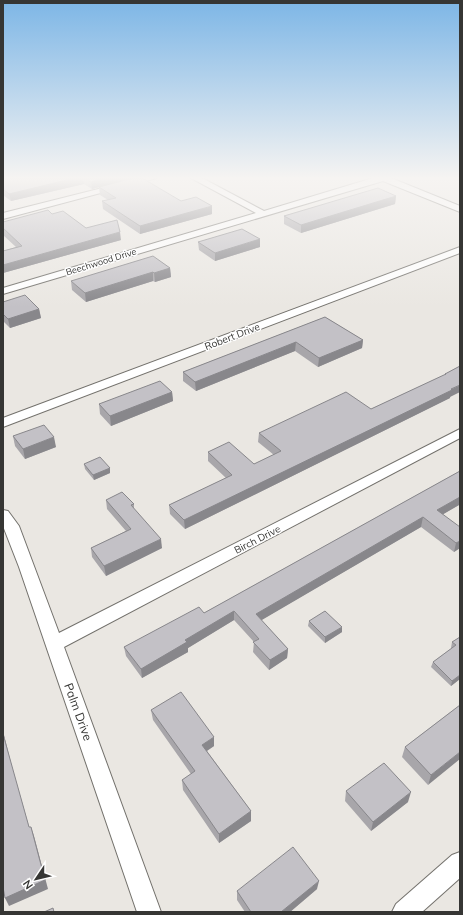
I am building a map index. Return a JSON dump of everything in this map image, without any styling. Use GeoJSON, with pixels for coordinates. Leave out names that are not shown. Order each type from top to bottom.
{"type":"FeatureCollection","features":[{"type":"Feature","properties":{"kind":"street","name":"Beechwood Drive"},"geometry":{"type":"LineString","coordinates":[[3,291],[241,221]]}},
{"type":"Feature","properties":{"kind":"street","name":"Robert Drive"},"geometry":{"type":"LineString","coordinates":[[3,422],[460,250]]}},
{"type":"Feature","properties":{"kind":"street","name":"Birch Drive"},"geometry":{"type":"LineString","coordinates":[[54,644],[460,433]]}},
{"type":"Feature","properties":{"kind":"street","name":"Palm Drive"},"geometry":{"type":"LineString","coordinates":[[3,515],[10,526],[27,567],[149,912]]}},
{"type":"Feature","properties":{"kind":"street"},"geometry":{"type":"LineString","coordinates":[[404,912],[460,863]]}},
{"type":"Feature","properties":{"kind":"building"},"geometry":{"type":"Polygon","coordinates":[[[8,221],[76,221],[86,228],[117,221],[120,232],[3,265],[3,251],[22,246],[3,228],[3,222],[8,221]]]}},
{"type":"Feature","properties":{"kind":"building"},"geometry":{"type":"Polygon","coordinates":[[[132,221],[159,221],[140,226],[132,221]]]}},
{"type":"Feature","properties":{"kind":"building"},"geometry":{"type":"Polygon","coordinates":[[[293,221],[315,221],[301,225],[293,221]]]}},
{"type":"Feature","properties":{"kind":"building"},"geometry":{"type":"Polygon","coordinates":[[[242,229],[260,239],[215,253],[198,242],[242,229]]]}},
{"type":"Feature","properties":{"kind":"building"},"geometry":{"type":"Polygon","coordinates":[[[153,256],[170,268],[85,293],[71,281],[153,256]]]}},
{"type":"Feature","properties":{"kind":"building"},"geometry":{"type":"Polygon","coordinates":[[[25,295],[39,309],[8,319],[3,314],[3,302],[25,295]]]}},
{"type":"Feature","properties":{"kind":"building"},"geometry":{"type":"Polygon","coordinates":[[[325,317],[363,340],[319,358],[296,342],[195,382],[183,372],[325,317]]]}},
{"type":"Feature","properties":{"kind":"building"},"geometry":{"type":"Polygon","coordinates":[[[460,366],[460,385],[451,389],[452,390],[184,520],[169,505],[232,475],[208,452],[229,442],[254,464],[281,451],[259,433],[346,392],[371,409],[460,366]]]}},
{"type":"Feature","properties":{"kind":"building"},"geometry":{"type":"Polygon","coordinates":[[[160,381],[172,392],[110,416],[99,404],[160,381]]]}},
{"type":"Feature","properties":{"kind":"building"},"geometry":{"type":"Polygon","coordinates":[[[44,425],[54,437],[23,449],[13,436],[44,425]]]}},
{"type":"Feature","properties":{"kind":"building"},"geometry":{"type":"Polygon","coordinates":[[[100,457],[110,468],[93,475],[84,464],[100,457]]]}},
{"type":"Feature","properties":{"kind":"building"},"geometry":{"type":"Polygon","coordinates":[[[460,471],[460,497],[437,510],[460,527],[460,541],[456,543],[423,517],[256,614],[288,649],[270,660],[253,642],[259,639],[234,611],[185,640],[187,642],[141,669],[124,647],[199,607],[204,613],[460,471]]]}},
{"type":"Feature","properties":{"kind":"building"},"geometry":{"type":"Polygon","coordinates":[[[122,492],[134,504],[131,505],[161,539],[104,566],[91,548],[131,529],[106,500],[122,492]]]}},
{"type":"Feature","properties":{"kind":"building"},"geometry":{"type":"Polygon","coordinates":[[[325,611],[342,627],[325,637],[309,621],[325,611]]]}},
{"type":"Feature","properties":{"kind":"building"},"geometry":{"type":"Polygon","coordinates":[[[460,637],[460,675],[452,681],[433,662],[456,645],[452,642],[460,637]]]}},
{"type":"Feature","properties":{"kind":"building"},"geometry":{"type":"Polygon","coordinates":[[[181,692],[214,737],[202,745],[251,811],[219,834],[182,780],[195,771],[151,710],[181,692]]]}},
{"type":"Feature","properties":{"kind":"building"},"geometry":{"type":"Polygon","coordinates":[[[460,705],[460,752],[431,775],[405,747],[460,705]]]}},
{"type":"Feature","properties":{"kind":"building"},"geometry":{"type":"Polygon","coordinates":[[[3,734],[45,880],[5,898],[3,887],[3,734]]]}},
{"type":"Feature","properties":{"kind":"building"},"geometry":{"type":"Polygon","coordinates":[[[384,763],[411,792],[373,822],[346,791],[384,763]]]}},
{"type":"Feature","properties":{"kind":"building"},"geometry":{"type":"Polygon","coordinates":[[[293,847],[319,881],[281,912],[251,912],[237,891],[293,847]]]}},
{"type":"Feature","properties":{"kind":"building"},"geometry":{"type":"Polygon","coordinates":[[[53,908],[54,912],[44,912],[53,908]]]}}]}
